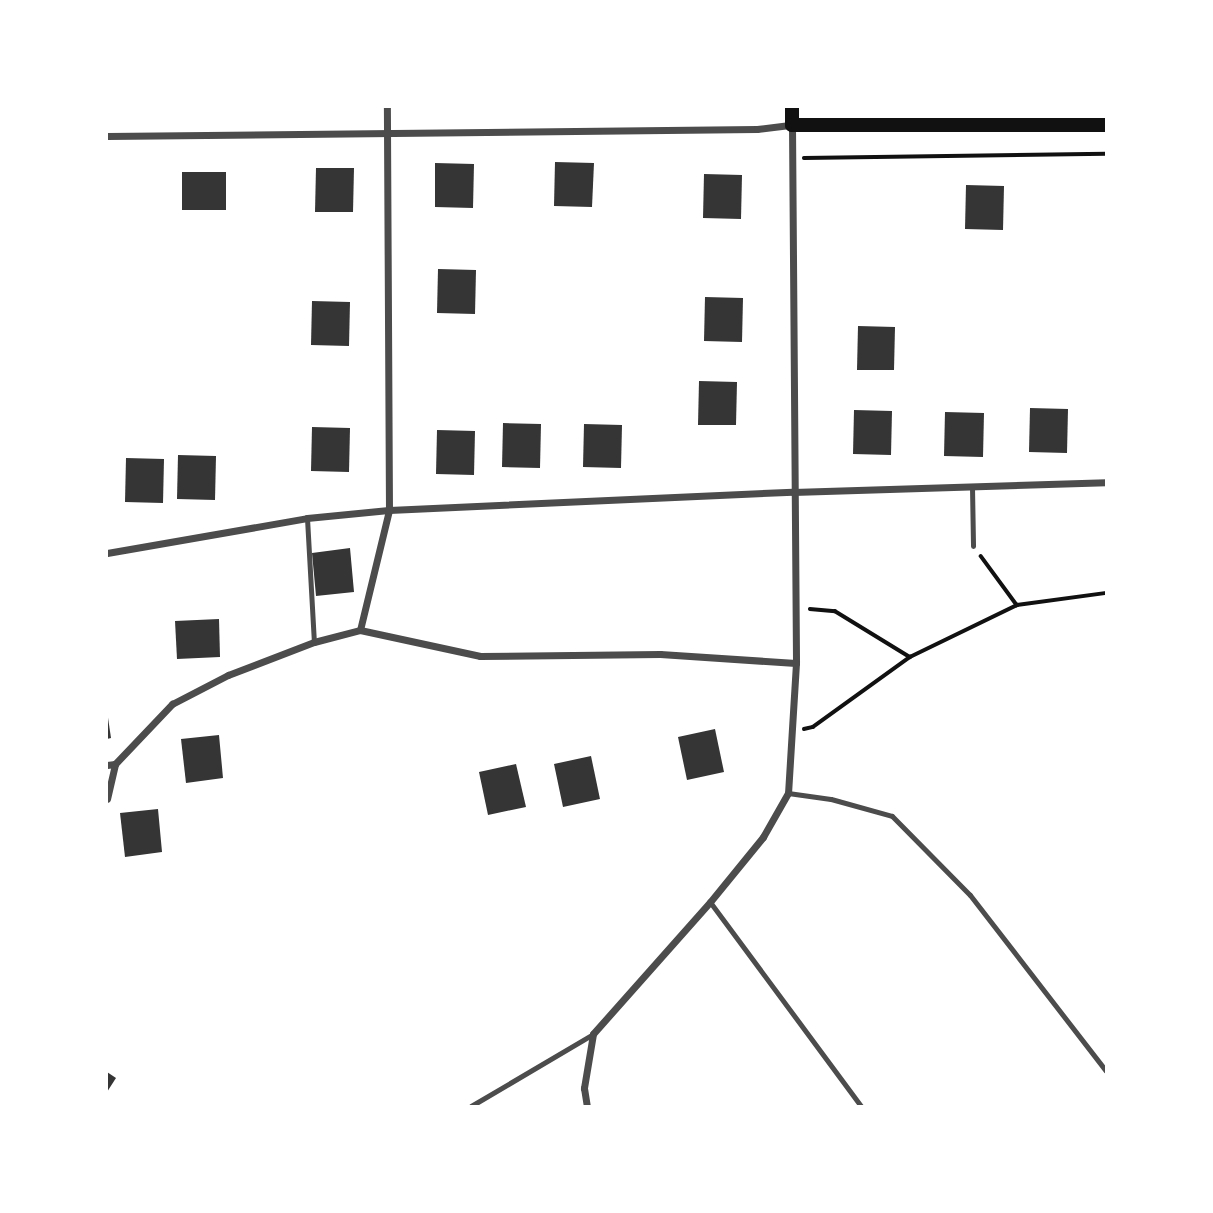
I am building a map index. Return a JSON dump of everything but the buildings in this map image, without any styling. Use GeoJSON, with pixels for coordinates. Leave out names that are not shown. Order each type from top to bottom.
{"type":"FeatureCollection","features":[{"type":"Feature","properties":{"kind":"main road"},"geometry":{"type":"LineString","coordinates":[[792,107],[792,125],[1106,125]]}},
{"type":"Feature","properties":{"kind":"street"},"geometry":{"type":"LineString","coordinates":[[360,630],[389,510],[387,107]]}},
{"type":"Feature","properties":{"kind":"street"},"geometry":{"type":"LineString","coordinates":[[107,136],[757,129],[792,125],[796,663],[788,793],[762,837],[710,902],[593,1034],[584,1088],[587,1106]]}},
{"type":"Feature","properties":{"kind":"street"},"geometry":{"type":"LineString","coordinates":[[107,553],[307,518],[389,510],[793,492],[1106,482]]}},
{"type":"Feature","properties":{"kind":"street"},"geometry":{"type":"LineString","coordinates":[[107,799],[111,764],[172,704],[228,675],[314,642],[360,630],[480,656],[660,654],[796,663]]}},
{"type":"Feature","properties":{"kind":"lane"},"geometry":{"type":"LineString","coordinates":[[972,486],[973,546]]}},
{"type":"Feature","properties":{"kind":"lane"},"geometry":{"type":"LineString","coordinates":[[307,518],[314,642]]}},
{"type":"Feature","properties":{"kind":"lane"},"geometry":{"type":"LineString","coordinates":[[788,793],[831,799],[892,816],[970,895],[1106,1071]]}},
{"type":"Feature","properties":{"kind":"lane"},"geometry":{"type":"LineString","coordinates":[[710,902],[860,1106]]}},
{"type":"Feature","properties":{"kind":"lane"},"geometry":{"type":"LineString","coordinates":[[471,1106],[593,1034]]}},
{"type":"Feature","properties":{"kind":"path"},"geometry":{"type":"LineString","coordinates":[[792,158],[1106,154]]}},
{"type":"Feature","properties":{"kind":"path"},"geometry":{"type":"LineString","coordinates":[[973,546],[1017,605]]}},
{"type":"Feature","properties":{"kind":"path"},"geometry":{"type":"LineString","coordinates":[[792,732],[813,727],[911,657],[1017,605],[1106,593]]}},
{"type":"Feature","properties":{"kind":"path"},"geometry":{"type":"LineString","coordinates":[[795,608],[835,611],[911,657]]}}]}
